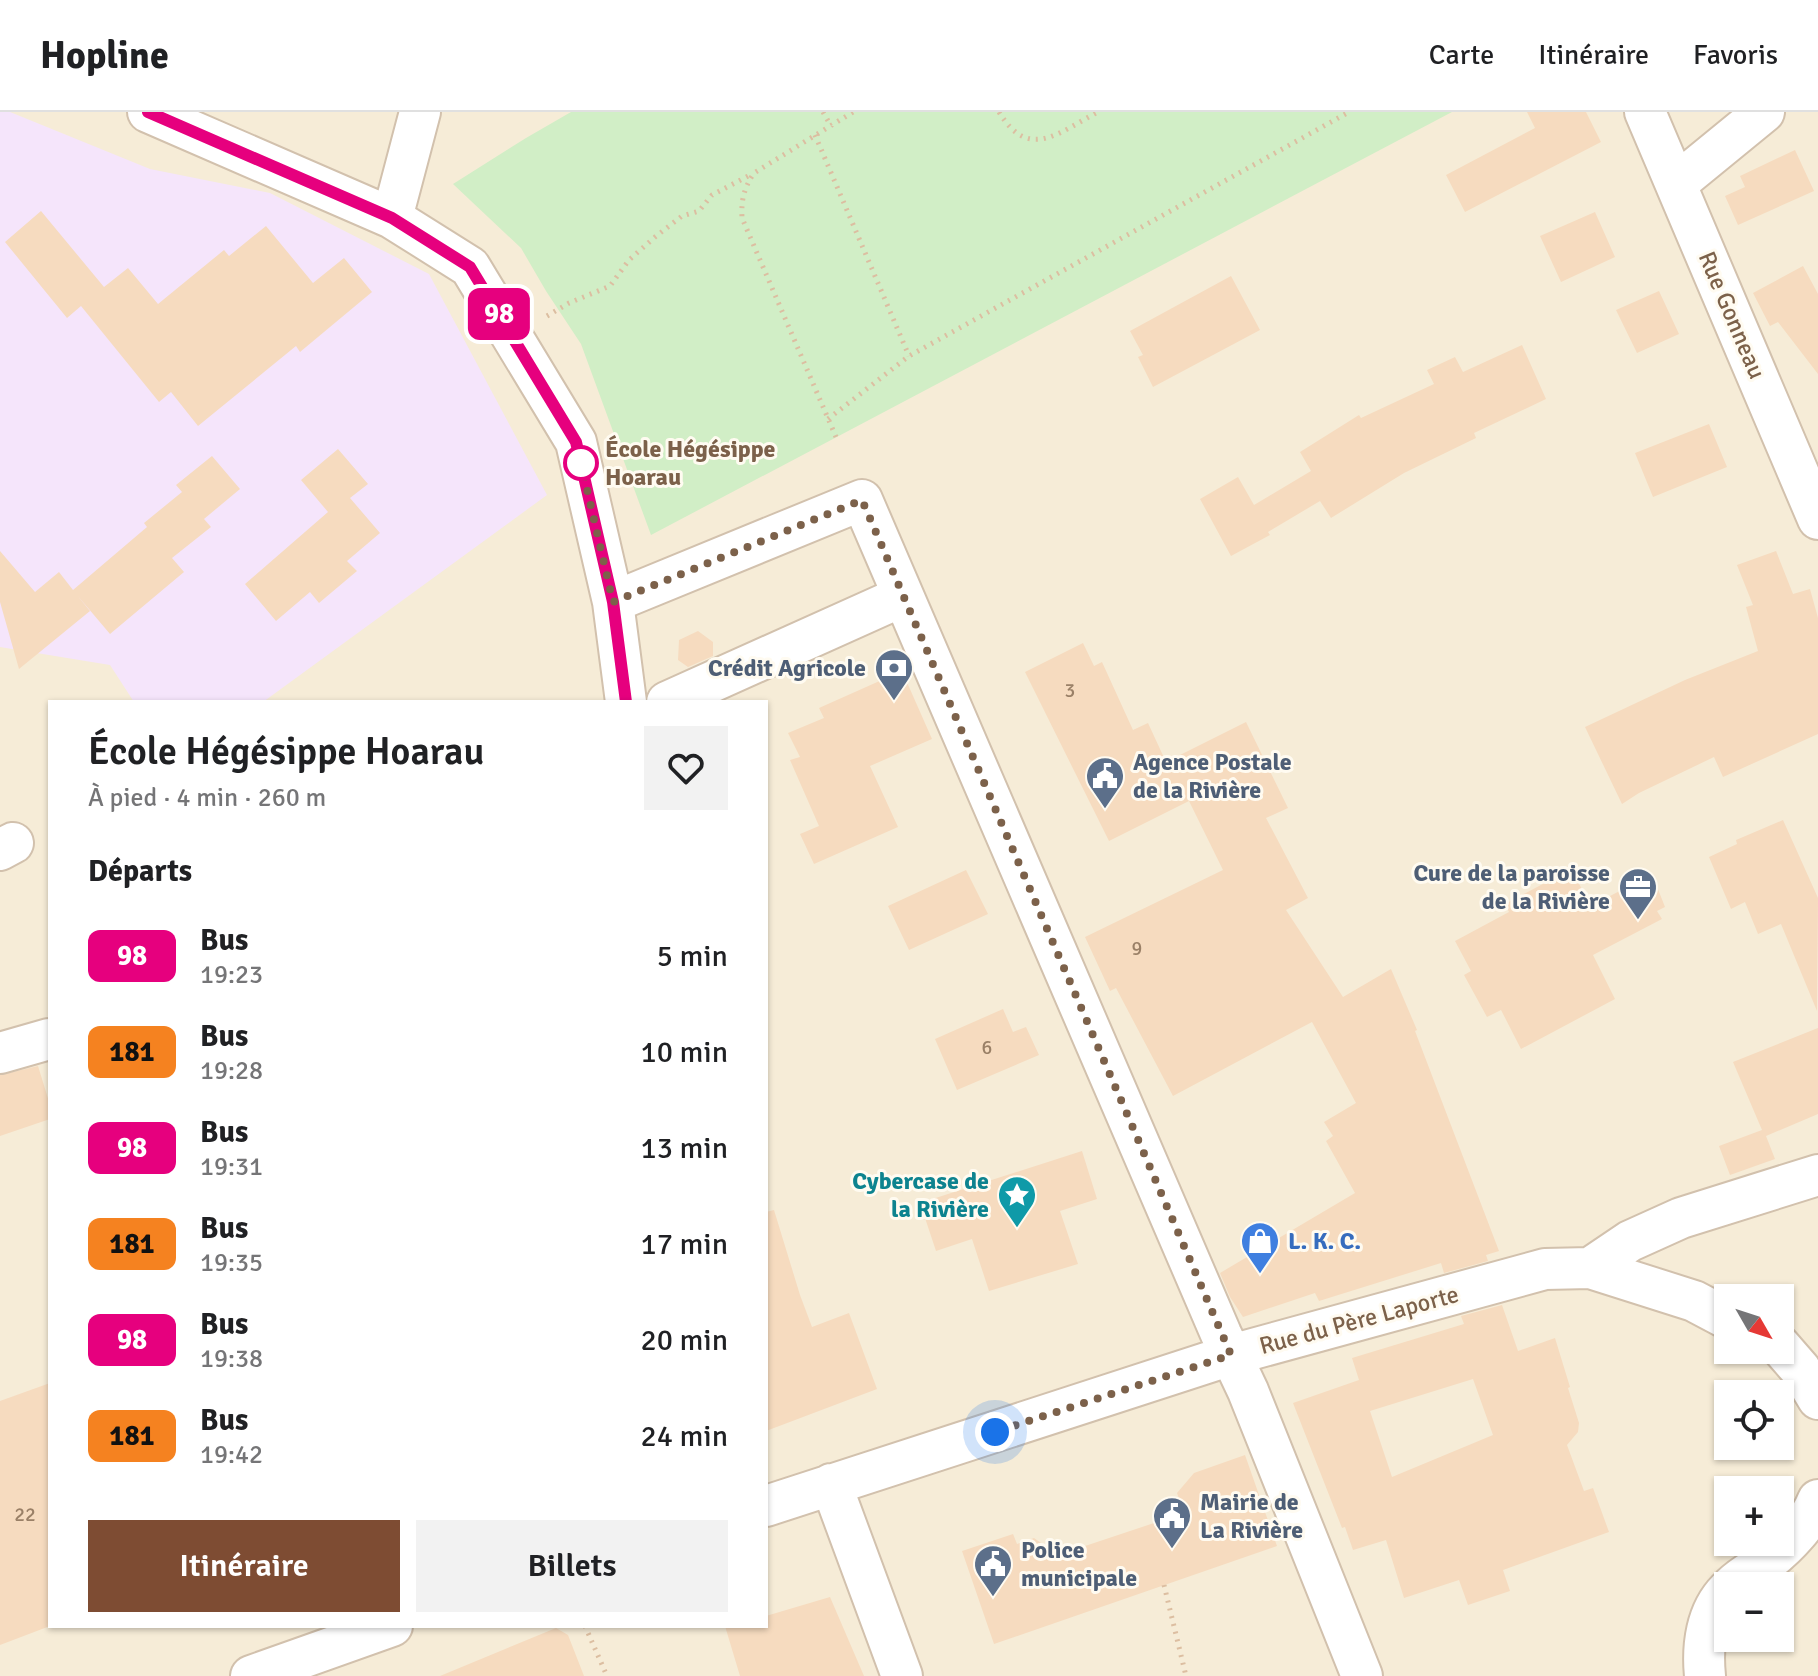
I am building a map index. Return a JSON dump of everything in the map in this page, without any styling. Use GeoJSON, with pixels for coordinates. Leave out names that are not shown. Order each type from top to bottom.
{"type":"FeatureCollection","features":[{"type":"Feature","properties":{"kind":"street"},"geometry":{"type":"LineString","coordinates":[[148,112],[392,218],[470,267],[576,442],[613,602],[626,700]]}},
{"type":"Feature","properties":{"kind":"street"},"geometry":{"type":"LineString","coordinates":[[392,218],[420,112]]}},
{"type":"Feature","properties":{"kind":"street","name":"Rue Gonneau"},"geometry":{"type":"LineString","coordinates":[[1645,112],[1818,519]]}},
{"type":"Feature","properties":{"kind":"street"},"geometry":{"type":"LineString","coordinates":[[1676,184],[1764,112]]}},
{"type":"Feature","properties":{"kind":"street"},"geometry":{"type":"LineString","coordinates":[[613,602],[862,500],[1248,1391],[1362,1676]]}},
{"type":"Feature","properties":{"kind":"street"},"geometry":{"type":"LineString","coordinates":[[671,700],[903,596]]}},
{"type":"Feature","properties":{"kind":"street"},"geometry":{"type":"LineString","coordinates":[[0,1053],[48,1039]]}},
{"type":"Feature","properties":{"kind":"street"},"geometry":{"type":"LineString","coordinates":[[1590,1268],[1630,1241],[1681,1218],[1818,1175]]}},
{"type":"Feature","properties":{"kind":"street"},"geometry":{"type":"LineString","coordinates":[[1590,1268],[1694,1301],[1714,1312]]}},
{"type":"Feature","properties":{"kind":"street","name":"Rue du Père Laporte"},"geometry":{"type":"LineString","coordinates":[[768,1505],[1231,1355],[1545,1269],[1590,1268]]}},
{"type":"Feature","properties":{"kind":"street"},"geometry":{"type":"LineString","coordinates":[[1794,1362],[1818,1399]]}},
{"type":"Feature","properties":{"kind":"street"},"geometry":{"type":"LineString","coordinates":[[831,1484],[902,1676]]}},
{"type":"Feature","properties":{"kind":"street"},"geometry":{"type":"LineString","coordinates":[[1749,1572],[1768,1561],[1792,1539],[1818,1500]]}},
{"type":"Feature","properties":{"kind":"street"},"geometry":{"type":"LineString","coordinates":[[1705,1676],[1705,1634],[1714,1611]]}},
{"type":"Feature","properties":{"kind":"street"},"geometry":{"type":"LineString","coordinates":[[251,1676],[386,1628]]}},
{"type":"Feature","properties":{"kind":"path"},"geometry":{"type":"LineString","coordinates":[[823,112],[831,126]]}},
{"type":"Feature","properties":{"kind":"path"},"geometry":{"type":"LineString","coordinates":[[513,339],[558,309],[610,286],[629,260],[682,216],[699,211],[712,195],[853,112]]}},
{"type":"Feature","properties":{"kind":"path"},"geometry":{"type":"LineString","coordinates":[[999,112],[1015,133],[1025,139],[1039,140],[1098,112]]}},
{"type":"Feature","properties":{"kind":"path"},"geometry":{"type":"LineString","coordinates":[[828,419],[909,356],[1349,112]]}},
{"type":"Feature","properties":{"kind":"path"},"geometry":{"type":"LineString","coordinates":[[815,135],[909,356]]}},
{"type":"Feature","properties":{"kind":"path"},"geometry":{"type":"LineString","coordinates":[[754,173],[746,184],[741,201],[742,218],[836,437]]}},
{"type":"Feature","properties":{"kind":"path"},"geometry":{"type":"LineString","coordinates":[[1164,1585],[1186,1676]]}},
{"type":"Feature","properties":{"kind":"path"},"geometry":{"type":"LineString","coordinates":[[586,1628],[607,1676]]}},
{"type":"Feature","properties":{"kind":"shaded area"},"geometry":{"type":"Polygon","coordinates":[[[0,112],[1818,112],[1818,1676],[0,1676],[0,112]]]}},
{"type":"Feature","properties":{"kind":"shaded area"},"geometry":{"type":"Polygon","coordinates":[[[0,112],[10,112],[150,169],[270,193],[429,274],[547,495],[266,700],[133,700],[110,665],[0,647],[0,112]]]}},
{"type":"Feature","properties":{"kind":"green space"},"geometry":{"type":"Polygon","coordinates":[[[571,112],[1452,112],[651,535],[581,344],[521,248],[453,184],[571,112]]]}},
{"type":"Feature","properties":{"kind":"building"},"geometry":{"type":"Polygon","coordinates":[[[1527,112],[1586,112],[1601,142],[1465,212],[1446,175],[1535,128],[1527,112]]]}},
{"type":"Feature","properties":{"kind":"building"},"geometry":{"type":"Polygon","coordinates":[[[1795,150],[1814,191],[1738,225],[1725,196],[1745,187],[1740,176],[1795,150]]]}},
{"type":"Feature","properties":{"kind":"building"},"geometry":{"type":"Polygon","coordinates":[[[41,211],[104,287],[128,268],[158,304],[224,250],[229,256],[266,226],[313,283],[344,258],[372,292],[300,352],[296,346],[198,426],[171,392],[159,402],[81,306],[67,318],[5,242],[41,211]]]}},
{"type":"Feature","properties":{"kind":"building"},"geometry":{"type":"Polygon","coordinates":[[[1595,212],[1615,257],[1561,282],[1540,236],[1595,212]]]}},
{"type":"Feature","properties":{"kind":"building"},"geometry":{"type":"Polygon","coordinates":[[[1803,266],[1818,294],[1818,374],[1778,322],[1770,326],[1753,293],[1803,266]]]}},
{"type":"Feature","properties":{"kind":"building"},"geometry":{"type":"Polygon","coordinates":[[[1231,276],[1260,330],[1153,387],[1138,357],[1143,355],[1130,331],[1231,276]]]}},
{"type":"Feature","properties":{"kind":"building"},"geometry":{"type":"Polygon","coordinates":[[[1659,291],[1679,334],[1637,353],[1616,310],[1659,291]]]}},
{"type":"Feature","properties":{"kind":"building"},"geometry":{"type":"Polygon","coordinates":[[[1522,345],[1546,399],[1474,433],[1476,438],[1404,473],[1331,518],[1320,501],[1268,532],[1270,535],[1231,556],[1200,499],[1238,477],[1254,505],[1311,471],[1300,452],[1359,415],[1361,418],[1434,384],[1427,370],[1455,357],[1463,372],[1522,345]]]}},
{"type":"Feature","properties":{"kind":"building"},"geometry":{"type":"Polygon","coordinates":[[[1709,424],[1727,467],[1653,497],[1635,453],[1709,424]]]}},
{"type":"Feature","properties":{"kind":"building"},"geometry":{"type":"Polygon","coordinates":[[[338,449],[368,484],[350,498],[380,533],[347,561],[357,571],[319,603],[310,592],[276,621],[245,584],[328,512],[301,480],[338,449]]]}},
{"type":"Feature","properties":{"kind":"building"},"geometry":{"type":"Polygon","coordinates":[[[212,456],[240,489],[204,519],[211,527],[172,558],[184,572],[110,634],[77,595],[90,611],[19,669],[0,602],[0,551],[35,592],[59,572],[73,590],[147,527],[144,523],[182,492],[176,485],[212,456]]]}},
{"type":"Feature","properties":{"kind":"building"},"geometry":{"type":"Polygon","coordinates":[[[1776,551],[1793,594],[1810,589],[1818,618],[1818,734],[1723,777],[1714,757],[1622,804],[1585,727],[1685,680],[1758,651],[1746,607],[1753,605],[1737,565],[1776,551]]]}},
{"type":"Feature","properties":{"kind":"building"},"geometry":{"type":"Polygon","coordinates":[[[698,631],[713,642],[713,656],[688,667],[678,660],[679,640],[698,631]]]}},
{"type":"Feature","properties":{"kind":"building"},"geometry":{"type":"Polygon","coordinates":[[[1083,643],[1094,666],[1102,662],[1133,730],[1148,723],[1166,762],[1246,722],[1288,808],[1266,818],[1308,898],[1286,910],[1343,997],[1391,969],[1417,1030],[1499,1251],[1486,1255],[1488,1261],[1444,1273],[1441,1263],[1319,1301],[1315,1293],[1243,1317],[1220,1273],[1355,1193],[1326,1141],[1333,1136],[1324,1122],[1356,1103],[1312,1022],[1173,1096],[1116,988],[1110,991],[1085,937],[1223,870],[1189,801],[1109,841],[1025,672],[1083,643]]]}},
{"type":"Feature","properties":{"kind":"building"},"geometry":{"type":"Polygon","coordinates":[[[902,671],[932,739],[870,766],[898,827],[814,864],[800,834],[819,826],[790,760],[800,757],[788,733],[824,718],[819,708],[902,671]]]}},
{"type":"Feature","properties":{"kind":"building"},"geometry":{"type":"Polygon","coordinates":[[[1783,820],[1818,898],[1817,1011],[1781,924],[1758,934],[1745,902],[1731,909],[1709,857],[1737,844],[1736,840],[1783,820]]]}},
{"type":"Feature","properties":{"kind":"building"},"geometry":{"type":"Polygon","coordinates":[[[1571,869],[1591,906],[1652,874],[1665,907],[1657,911],[1662,919],[1593,955],[1615,999],[1521,1049],[1501,1010],[1487,1017],[1464,975],[1471,971],[1455,941],[1509,912],[1505,904],[1571,869]]]}},
{"type":"Feature","properties":{"kind":"building"},"geometry":{"type":"Polygon","coordinates":[[[966,870],[988,914],[909,950],[888,906],[966,870]]]}},
{"type":"Feature","properties":{"kind":"building"},"geometry":{"type":"Polygon","coordinates":[[[1003,1009],[1013,1032],[1026,1027],[1039,1055],[957,1090],[935,1039],[1003,1009]]]}},
{"type":"Feature","properties":{"kind":"building"},"geometry":{"type":"Polygon","coordinates":[[[1818,1028],[1818,1114],[1766,1136],[1775,1159],[1730,1175],[1719,1146],[1762,1130],[1733,1062],[1818,1028]]]}},
{"type":"Feature","properties":{"kind":"building"},"geometry":{"type":"Polygon","coordinates":[[[38,1066],[48,1098],[48,1120],[0,1136],[0,1075],[38,1066]]]}},
{"type":"Feature","properties":{"kind":"building"},"geometry":{"type":"Polygon","coordinates":[[[1082,1151],[1097,1199],[1060,1211],[1078,1264],[989,1291],[972,1239],[936,1251],[920,1203],[1082,1151]]]}},
{"type":"Feature","properties":{"kind":"building"},"geometry":{"type":"Polygon","coordinates":[[[774,1210],[812,1327],[849,1313],[877,1389],[768,1430],[768,1212],[774,1210]]]}},
{"type":"Feature","properties":{"kind":"building"},"geometry":{"type":"Polygon","coordinates":[[[1502,1305],[1518,1351],[1555,1338],[1579,1423],[1578,1432],[1567,1445],[1584,1491],[1593,1488],[1609,1532],[1503,1570],[1510,1591],[1468,1605],[1459,1580],[1404,1598],[1386,1540],[1353,1550],[1293,1403],[1359,1380],[1352,1358],[1464,1324],[1461,1316],[1502,1305]],[[1473,1379],[1370,1411],[1392,1477],[1493,1435],[1473,1379]]]}},
{"type":"Feature","properties":{"kind":"building"},"geometry":{"type":"Polygon","coordinates":[[[48,1384],[48,1627],[0,1645],[0,1401],[48,1384]]]}},
{"type":"Feature","properties":{"kind":"building","name":"Mairie de La Rivière"},"geometry":{"type":"Polygon","coordinates":[[[1245,1455],[1277,1546],[994,1644],[962,1551],[1013,1534],[1017,1544],[1034,1538],[1058,1555],[1184,1513],[1177,1493],[1194,1473],[1245,1455]]]}},
{"type":"Feature","properties":{"kind":"building"},"geometry":{"type":"Polygon","coordinates":[[[830,1597],[864,1676],[740,1676],[726,1628],[768,1628],[768,1615],[830,1597]]]}},
{"type":"Feature","properties":{"kind":"building"},"geometry":{"type":"Polygon","coordinates":[[[556,1628],[568,1635],[584,1676],[440,1676],[556,1628]]]}},
{"type":"Feature","properties":{"kind":"bus line","name":"98"},"geometry":{"type":"LineString","coordinates":[[148,112],[392,218],[470,267],[576,442],[613,602],[626,700]]}},
{"type":"Feature","properties":{"kind":"place","name":"École Hégésippe Hoarau"},"geometry":{"type":"Point","coordinates":[581,463]}},
{"type":"Feature","properties":{"kind":"place","name":"Crédit Agricole"},"geometry":{"type":"Point","coordinates":[894,702]}},
{"type":"Feature","properties":{"kind":"place","name":"Agence Postale de la Rivière"},"geometry":{"type":"Point","coordinates":[1105,810]}},
{"type":"Feature","properties":{"kind":"place","name":"Cure de la paroisse de la Rivière"},"geometry":{"type":"Point","coordinates":[1638,921]}},
{"type":"Feature","properties":{"kind":"place","name":"Cybercase de la Rivière"},"geometry":{"type":"Point","coordinates":[1017,1229]}},
{"type":"Feature","properties":{"kind":"place","name":"L. K. C."},"geometry":{"type":"Point","coordinates":[1260,1275]}},
{"type":"Feature","properties":{"kind":"place","name":"Mairie de La Rivière"},"geometry":{"type":"Point","coordinates":[1172,1550]}},
{"type":"Feature","properties":{"kind":"place","name":"Police municipale"},"geometry":{"type":"Point","coordinates":[993,1598]}},
{"type":"Feature","properties":{"kind":"route"},"geometry":{"type":"LineString","coordinates":[[581,463],[613,602],[862,500],[1231,1355],[995,1432]]}}]}
